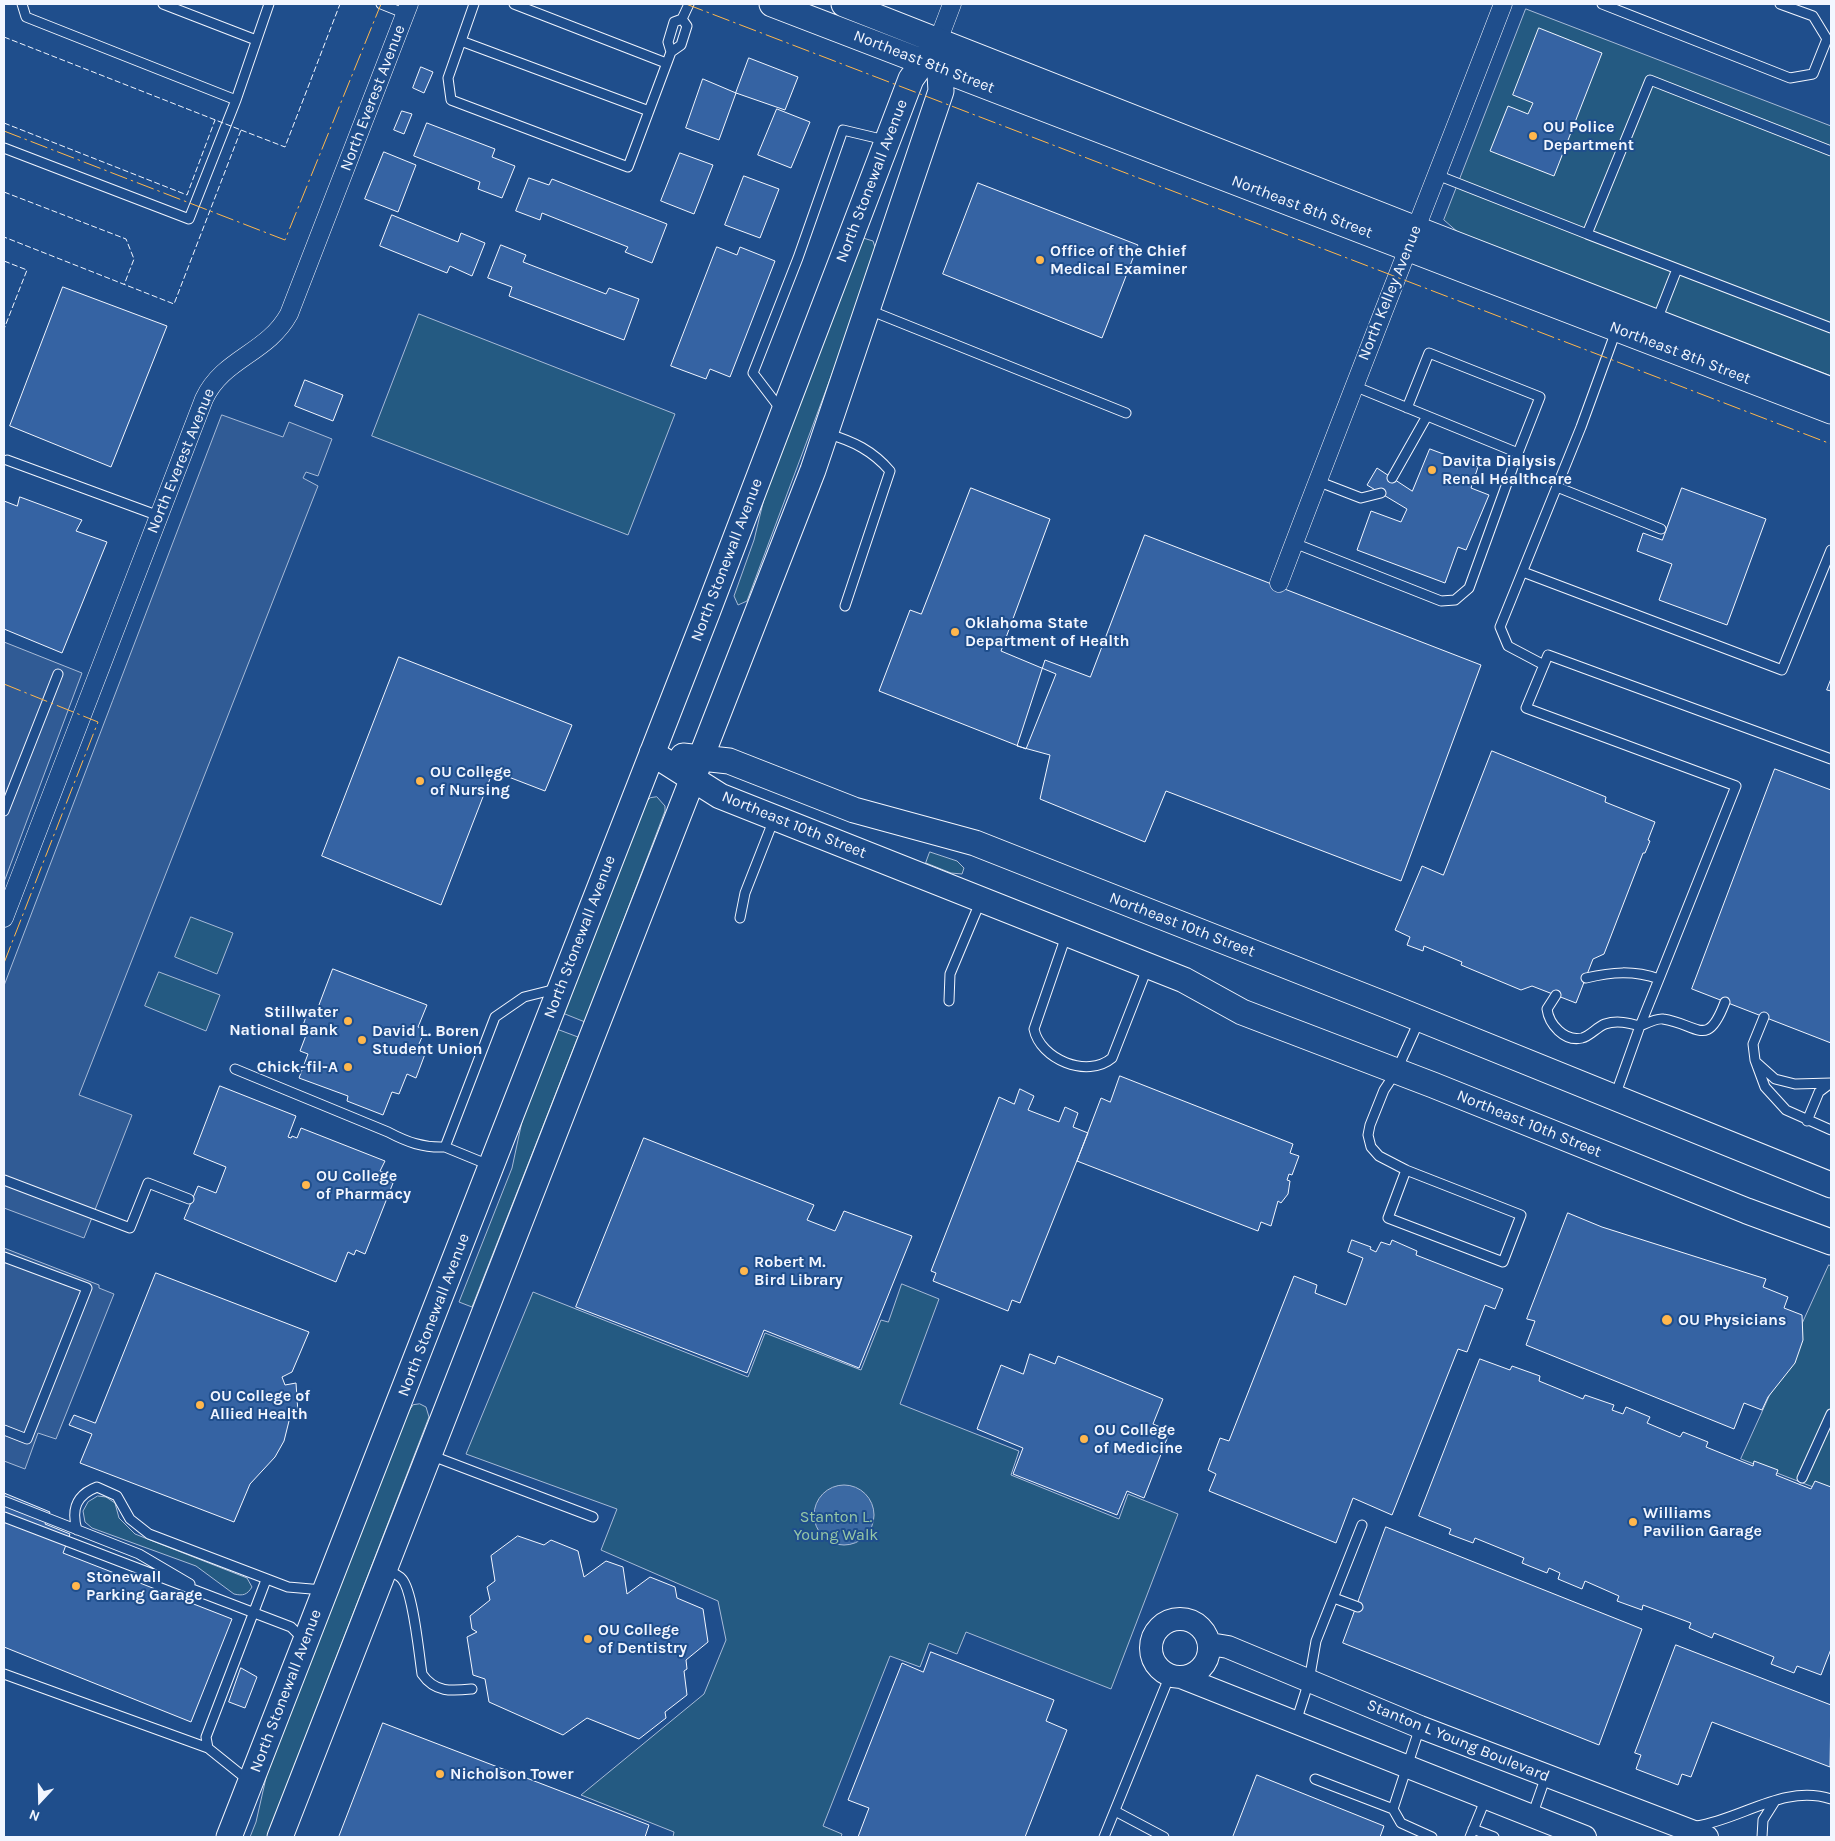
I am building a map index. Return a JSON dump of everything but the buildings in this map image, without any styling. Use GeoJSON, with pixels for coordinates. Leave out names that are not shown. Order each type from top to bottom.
{"type":"FeatureCollection","features":[{"type":"Feature","properties":{"kind":"main road","name":"Northeast 8th Street"},"geometry":{"type":"LineString","coordinates":[[772,4],[932,65],[1412,239],[1620,319],[1831,412]]}},
{"type":"Feature","properties":{"kind":"main road","name":"Northeast 8th Street"},"geometry":{"type":"LineString","coordinates":[[844,4],[938,41],[1412,239]]}},
{"type":"Feature","properties":{"kind":"main road","name":"North Stonewall Avenue"},"geometry":{"type":"LineString","coordinates":[[280,1837],[813,470],[941,91],[932,65],[938,41]]}},
{"type":"Feature","properties":{"kind":"main road","name":"North Stonewall Avenue"},"geometry":{"type":"LineString","coordinates":[[229,1837],[561,988],[911,79],[932,65]]}},
{"type":"Feature","properties":{"kind":"main road","name":"Northeast 8th Street"},"geometry":{"type":"LineString","coordinates":[[1620,319],[1656,322],[1831,390]]}},
{"type":"Feature","properties":{"kind":"main road","name":"Northeast 10th Street"},"geometry":{"type":"LineString","coordinates":[[652,753],[696,768],[720,796],[1148,965],[1184,980],[1242,1012],[1747,1211],[1831,1242]]}},
{"type":"Feature","properties":{"kind":"main road","name":"Northeast 10th Street"},"geometry":{"type":"LineString","coordinates":[[696,768],[729,761],[854,810],[975,843],[1420,1019],[1831,1185]]}},
{"type":"Feature","properties":{"kind":"street","name":"North Stonewall Avenue"},"geometry":{"type":"LineString","coordinates":[[938,41],[952,4]]}},
{"type":"Feature","properties":{"kind":"street","name":"North Kelley Avenue"},"geometry":{"type":"LineString","coordinates":[[1279,582],[1503,4]]}},
{"type":"Feature","properties":{"kind":"street","name":"North Everest Avenue"},"geometry":{"type":"LineString","coordinates":[[4,918],[9,888],[208,390],[227,367],[268,341],[280,329],[289,314],[407,9]]}},
{"type":"Feature","properties":{"kind":"street"},"geometry":{"type":"LineString","coordinates":[[1176,1676],[1194,1673],[1205,1664],[1209,1655],[1210,1644],[1204,1631],[1192,1621],[1175,1619],[1164,1624],[1154,1636],[1151,1650],[1156,1664],[1176,1676],[1584,1837]]}},
{"type":"Feature","properties":{"kind":"street","name":"Stanton L Young Boulevard"},"geometry":{"type":"LineString","coordinates":[[1210,1644],[1228,1647],[1420,1727],[1708,1837]]}},
{"type":"Feature","properties":{"kind":"lane"},"geometry":{"type":"LineString","coordinates":[[22,4],[26,18],[236,100]]}},
{"type":"Feature","properties":{"kind":"lane"},"geometry":{"type":"LineString","coordinates":[[163,4],[256,40]]}},
{"type":"Feature","properties":{"kind":"lane"},"geometry":{"type":"LineString","coordinates":[[4,148],[190,219],[236,100],[270,4]]}},
{"type":"Feature","properties":{"kind":"lane"},"geometry":{"type":"LineString","coordinates":[[381,4],[407,9]]}},
{"type":"Feature","properties":{"kind":"lane"},"geometry":{"type":"LineString","coordinates":[[474,4],[448,78],[451,100],[628,168],[666,63],[671,52],[681,45],[687,26],[682,19]]}},
{"type":"Feature","properties":{"kind":"lane"},"geometry":{"type":"LineString","coordinates":[[514,4],[666,63]]}},
{"type":"Feature","properties":{"kind":"lane"},"geometry":{"type":"LineString","coordinates":[[671,52],[668,42],[674,22],[682,19],[689,4]]}},
{"type":"Feature","properties":{"kind":"lane"},"geometry":{"type":"LineString","coordinates":[[1602,4],[1790,78],[1813,74],[1827,39],[1813,16],[1780,4]]}},
{"type":"Feature","properties":{"kind":"lane"},"geometry":{"type":"LineString","coordinates":[[461,41],[649,111]]}},
{"type":"Feature","properties":{"kind":"lane"},"geometry":{"type":"LineString","coordinates":[[1587,234],[1650,80],[1831,151]]}},
{"type":"Feature","properties":{"kind":"lane"},"geometry":{"type":"LineString","coordinates":[[783,413],[753,373],[798,258],[844,130],[888,140]]}},
{"type":"Feature","properties":{"kind":"lane"},"geometry":{"type":"LineString","coordinates":[[1437,176],[1831,328]]}},
{"type":"Feature","properties":{"kind":"lane"},"geometry":{"type":"LineString","coordinates":[[1656,322],[1677,268]]}},
{"type":"Feature","properties":{"kind":"lane"},"geometry":{"type":"LineString","coordinates":[[867,309],[1126,413]]}},
{"type":"Feature","properties":{"kind":"lane"},"geometry":{"type":"LineString","coordinates":[[1544,664],[1508,646],[1500,627],[1557,487],[1620,319]]}},
{"type":"Feature","properties":{"kind":"lane"},"geometry":{"type":"LineString","coordinates":[[1294,543],[1441,601],[1455,600],[1469,588],[1540,397],[1428,353],[1407,408]]}},
{"type":"Feature","properties":{"kind":"lane"},"geometry":{"type":"LineString","coordinates":[[1354,386],[1518,452]]}},
{"type":"Feature","properties":{"kind":"lane"},"geometry":{"type":"LineString","coordinates":[[1392,478],[1427,416]]}},
{"type":"Feature","properties":{"kind":"lane"},"geometry":{"type":"LineString","coordinates":[[825,433],[853,441],[880,458],[890,471],[845,606]]}},
{"type":"Feature","properties":{"kind":"lane"},"geometry":{"type":"LineString","coordinates":[[7,460],[158,516]]}},
{"type":"Feature","properties":{"kind":"lane"},"geometry":{"type":"LineString","coordinates":[[1317,481],[1361,498],[1381,493]]}},
{"type":"Feature","properties":{"kind":"lane"},"geometry":{"type":"LineString","coordinates":[[1557,487],[1661,529]]}},
{"type":"Feature","properties":{"kind":"lane"},"geometry":{"type":"LineString","coordinates":[[1522,572],[1782,670],[1831,550]]}},
{"type":"Feature","properties":{"kind":"lane"},"geometry":{"type":"LineString","coordinates":[[1614,1098],[1640,1026],[1736,786],[1526,708],[1548,655],[1831,759]]}},
{"type":"Feature","properties":{"kind":"lane"},"geometry":{"type":"LineString","coordinates":[[4,811],[58,674]]}},
{"type":"Feature","properties":{"kind":"lane"},"geometry":{"type":"LineString","coordinates":[[740,918],[744,893],[774,818]]}},
{"type":"Feature","properties":{"kind":"lane"},"geometry":{"type":"LineString","coordinates":[[949,1001],[950,974],[981,900]]}},
{"type":"Feature","properties":{"kind":"lane"},"geometry":{"type":"LineString","coordinates":[[1067,934],[1034,1029],[1036,1038],[1042,1046],[1060,1060],[1083,1066],[1096,1066],[1105,1064],[1112,1058],[1148,965]]}},
{"type":"Feature","properties":{"kind":"lane"},"geometry":{"type":"LineString","coordinates":[[1586,978],[1622,971],[1642,973],[1659,979]]}},
{"type":"Feature","properties":{"kind":"lane"},"geometry":{"type":"LineString","coordinates":[[445,1147],[495,1017],[524,997],[561,988]]}},
{"type":"Feature","properties":{"kind":"lane"},"geometry":{"type":"LineString","coordinates":[[1556,995],[1547,1009],[1548,1020],[1555,1029],[1570,1036],[1582,1038],[1605,1024],[1622,1022],[1640,1026],[1662,1019],[1696,1030],[1706,1030],[1712,1028],[1718,1021],[1725,1002]]}},
{"type":"Feature","properties":{"kind":"lane"},"geometry":{"type":"LineString","coordinates":[[1764,1017],[1754,1044],[1755,1060],[1765,1087],[1786,1110],[1807,1121],[1831,1130]]}},
{"type":"Feature","properties":{"kind":"lane"},"geometry":{"type":"LineString","coordinates":[[1406,1170],[1388,1218],[1503,1262],[1522,1215],[1406,1170],[1379,1156],[1371,1147],[1368,1135],[1384,1090],[1396,1072],[1420,1019]]}},
{"type":"Feature","properties":{"kind":"lane"},"geometry":{"type":"LineString","coordinates":[[1755,1060],[1775,1079],[1795,1084],[1831,1082]]}},
{"type":"Feature","properties":{"kind":"lane"},"geometry":{"type":"LineString","coordinates":[[235,1069],[388,1132],[409,1143],[430,1148],[445,1147],[491,1166]]}},
{"type":"Feature","properties":{"kind":"lane"},"geometry":{"type":"LineString","coordinates":[[1807,1121],[1819,1092],[1831,1082]]}},
{"type":"Feature","properties":{"kind":"lane"},"geometry":{"type":"LineString","coordinates":[[4,1180],[130,1228],[148,1183],[189,1199]]}},
{"type":"Feature","properties":{"kind":"lane"},"geometry":{"type":"LineString","coordinates":[[4,1257],[87,1288],[27,1439],[4,1430]]}},
{"type":"Feature","properties":{"kind":"lane"},"geometry":{"type":"LineString","coordinates":[[1802,1478],[1831,1414]]}},
{"type":"Feature","properties":{"kind":"lane"},"geometry":{"type":"LineString","coordinates":[[430,1455],[593,1517]]}},
{"type":"Feature","properties":{"kind":"lane"},"geometry":{"type":"LineString","coordinates":[[77,1530],[74,1508],[79,1498],[87,1491],[97,1487],[117,1496],[130,1519],[149,1534],[288,1587],[325,1590]]}},
{"type":"Feature","properties":{"kind":"lane"},"geometry":{"type":"LineString","coordinates":[[4,1501],[156,1563],[207,1595]]}},
{"type":"Feature","properties":{"kind":"lane"},"geometry":{"type":"LineString","coordinates":[[4,1517],[291,1627],[305,1642]]}},
{"type":"Feature","properties":{"kind":"lane"},"geometry":{"type":"LineString","coordinates":[[1296,1722],[1309,1681],[1316,1641],[1362,1525]]}},
{"type":"Feature","properties":{"kind":"lane"},"geometry":{"type":"LineString","coordinates":[[385,1570],[399,1576],[404,1581],[411,1606],[422,1674],[428,1682],[447,1691],[472,1690]]}},
{"type":"Feature","properties":{"kind":"lane"},"geometry":{"type":"LineString","coordinates":[[208,1748],[206,1737],[266,1580]]}},
{"type":"Feature","properties":{"kind":"lane"},"geometry":{"type":"LineString","coordinates":[[1334,1598],[1358,1607]]}},
{"type":"Feature","properties":{"kind":"lane"},"geometry":{"type":"LineString","coordinates":[[4,1674],[208,1748],[250,1783]]}},
{"type":"Feature","properties":{"kind":"lane"},"geometry":{"type":"LineString","coordinates":[[1104,1837],[1176,1676]]}},
{"type":"Feature","properties":{"kind":"lane"},"geometry":{"type":"LineString","coordinates":[[1420,1727],[1394,1809],[1401,1824],[1432,1837]]}},
{"type":"Feature","properties":{"kind":"lane"},"geometry":{"type":"LineString","coordinates":[[1532,1816],[1546,1776]]}},
{"type":"Feature","properties":{"kind":"lane"},"geometry":{"type":"LineString","coordinates":[[1315,1779],[1394,1809]]}},
{"type":"Feature","properties":{"kind":"lane"},"geometry":{"type":"LineString","coordinates":[[1684,1828],[1714,1824],[1754,1806],[1805,1795],[1831,1799]]}},
{"type":"Feature","properties":{"kind":"lane"},"geometry":{"type":"LineString","coordinates":[[1487,1798],[1471,1833],[1494,1837]]}},
{"type":"Feature","properties":{"kind":"lane"},"geometry":{"type":"LineString","coordinates":[[1762,1837],[1763,1820],[1775,1801]]}},
{"type":"Feature","properties":{"kind":"lane"},"geometry":{"type":"LineString","coordinates":[[1115,1810],[1164,1837]]}},
{"type":"Feature","properties":{"kind":"green space"},"geometry":{"type":"Polygon","coordinates":[[[1526,9],[1831,126],[1831,376],[1460,234],[1444,220],[1526,9]]]}},
{"type":"Feature","properties":{"kind":"green space"},"geometry":{"type":"Polygon","coordinates":[[[863,238],[873,241],[877,254],[747,601],[738,605],[734,596],[754,540],[769,478],[863,238]]]}},
{"type":"Feature","properties":{"kind":"green space"},"geometry":{"type":"Polygon","coordinates":[[[419,314],[675,414],[628,535],[372,436],[419,314]]]}},
{"type":"Feature","properties":{"kind":"green space"},"geometry":{"type":"Polygon","coordinates":[[[657,797],[665,806],[665,811],[585,1022],[560,1012],[645,803],[650,798],[657,797]]]}},
{"type":"Feature","properties":{"kind":"green space"},"geometry":{"type":"Polygon","coordinates":[[[930,852],[957,861],[964,868],[962,874],[951,873],[926,863],[930,852]]]}},
{"type":"Feature","properties":{"kind":"green space"},"geometry":{"type":"Polygon","coordinates":[[[191,917],[233,933],[217,974],[175,957],[191,917]]]}},
{"type":"Feature","properties":{"kind":"green space"},"geometry":{"type":"Polygon","coordinates":[[[159,972],[220,995],[206,1031],[145,1006],[159,972]]]}},
{"type":"Feature","properties":{"kind":"green space"},"geometry":{"type":"Polygon","coordinates":[[[554,1028],[578,1037],[472,1307],[459,1302],[512,1168],[527,1098],[554,1028]]]}},
{"type":"Feature","properties":{"kind":"green space"},"geometry":{"type":"Polygon","coordinates":[[[1829,1265],[1831,1266],[1831,1494],[1741,1459],[1829,1265]]]}},
{"type":"Feature","properties":{"kind":"green space","name":"Stanton L. Young Walk"},"geometry":{"type":"Polygon","coordinates":[[[902,1284],[939,1299],[900,1404],[1019,1451],[1011,1475],[1119,1519],[1128,1494],[1178,1514],[1111,1689],[966,1632],[957,1654],[929,1643],[920,1667],[890,1656],[823,1826],[842,1834],[841,1837],[673,1837],[674,1832],[581,1795],[704,1694],[726,1640],[718,1601],[601,1550],[617,1509],[466,1454],[533,1292],[748,1377],[765,1333],[861,1370],[881,1320],[888,1322],[902,1284]]]}},
{"type":"Feature","properties":{"kind":"green space"},"geometry":{"type":"Polygon","coordinates":[[[420,1404],[426,1407],[429,1417],[267,1837],[250,1837],[256,1822],[270,1760],[408,1412],[413,1405],[420,1404]]]}},
{"type":"Feature","properties":{"kind":"green space"},"geometry":{"type":"Polygon","coordinates":[[[98,1496],[106,1497],[115,1503],[119,1518],[135,1534],[247,1578],[252,1587],[244,1594],[234,1594],[196,1566],[92,1528],[85,1522],[83,1511],[88,1502],[98,1496]]]}},
{"type":"Feature","properties":{"kind":"shaded area"},"geometry":{"type":"Polygon","coordinates":[[[222,415],[283,437],[289,422],[332,439],[318,476],[306,472],[303,478],[318,486],[79,1095],[132,1115],[84,1238],[4,1208],[4,986],[222,415]]]}},
{"type":"Feature","properties":{"kind":"shaded area"},"geometry":{"type":"Polygon","coordinates":[[[4,642],[82,673],[4,882],[4,642]]]}},
{"type":"Feature","properties":{"kind":"shaded area"},"geometry":{"type":"Polygon","coordinates":[[[4,1248],[99,1285],[99,1288],[114,1294],[56,1439],[38,1433],[25,1469],[4,1461],[4,1248]]]}},
{"type":"Feature","properties":{"kind":"shaded area"},"geometry":{"type":"Polygon","coordinates":[[[844,1485],[860,1490],[865,1494],[869,1499],[874,1515],[869,1531],[865,1536],[860,1540],[844,1545],[828,1540],[823,1536],[819,1531],[814,1515],[819,1499],[823,1494],[828,1490],[844,1485]]]}},
{"type":"Feature","properties":{"kind":"fence"},"geometry":{"type":"LineString","coordinates":[[241,130],[285,147],[340,4]]}},
{"type":"Feature","properties":{"kind":"fence"},"geometry":{"type":"LineString","coordinates":[[4,37],[241,130],[174,304],[4,237]]}},
{"type":"Feature","properties":{"kind":"fence"},"geometry":{"type":"LineString","coordinates":[[4,123],[187,195],[215,120]]}},
{"type":"Feature","properties":{"kind":"fence"},"geometry":{"type":"LineString","coordinates":[[4,192],[126,239],[134,259],[124,285]]}},
{"type":"Feature","properties":{"kind":"fence"},"geometry":{"type":"LineString","coordinates":[[4,261],[27,270],[4,329]]}},
{"type":"Feature","properties":{"kind":"power"},"geometry":{"type":"LineString","coordinates":[[4,131],[285,240],[381,4]]}},
{"type":"Feature","properties":{"kind":"power"},"geometry":{"type":"LineString","coordinates":[[686,4],[1831,444]]}},
{"type":"Feature","properties":{"kind":"power"},"geometry":{"type":"LineString","coordinates":[[4,684],[98,722],[4,963]]}},
{"type":"Feature","properties":{"kind":"place","name":"OU Police Department"},"geometry":{"type":"Point","coordinates":[1533,136]}},
{"type":"Feature","properties":{"kind":"place","name":"Office of the Chief Medical Examiner"},"geometry":{"type":"Point","coordinates":[1040,260]}},
{"type":"Feature","properties":{"kind":"place","name":"Davita Dialysis Renal Healthcare"},"geometry":{"type":"Point","coordinates":[1432,470]}},
{"type":"Feature","properties":{"kind":"place","name":"Oklahoma State Department of Health"},"geometry":{"type":"Point","coordinates":[955,632]}},
{"type":"Feature","properties":{"kind":"place","name":"OU College of Nursing"},"geometry":{"type":"Point","coordinates":[420,781]}},
{"type":"Feature","properties":{"kind":"place","name":"Stillwater National Bank"},"geometry":{"type":"Point","coordinates":[348,1021]}},
{"type":"Feature","properties":{"kind":"place","name":"David L. Boren Student Union"},"geometry":{"type":"Point","coordinates":[362,1040]}},
{"type":"Feature","properties":{"kind":"place","name":"Chick-fil-A"},"geometry":{"type":"Point","coordinates":[348,1067]}},
{"type":"Feature","properties":{"kind":"place","name":"OU College of Pharmacy"},"geometry":{"type":"Point","coordinates":[306,1185]}},
{"type":"Feature","properties":{"kind":"place","name":"Robert M. Bird Library"},"geometry":{"type":"Point","coordinates":[744,1271]}},
{"type":"Feature","properties":{"kind":"place","name":"OU Physicians"},"geometry":{"type":"Point","coordinates":[1667,1320]}},
{"type":"Feature","properties":{"kind":"place","name":"OU College of Allied Health"},"geometry":{"type":"Point","coordinates":[200,1405]}},
{"type":"Feature","properties":{"kind":"place","name":"OU College of Medicine"},"geometry":{"type":"Point","coordinates":[1084,1439]}},
{"type":"Feature","properties":{"kind":"place","name":"Williams Pavilion Garage"},"geometry":{"type":"Point","coordinates":[1633,1522]}},
{"type":"Feature","properties":{"kind":"place","name":"Stonewall Parking Garage"},"geometry":{"type":"Point","coordinates":[76,1586]}},
{"type":"Feature","properties":{"kind":"place","name":"OU College of Dentistry"},"geometry":{"type":"Point","coordinates":[588,1639]}},
{"type":"Feature","properties":{"kind":"place","name":"Nicholson Tower"},"geometry":{"type":"Point","coordinates":[440,1774]}}]}
